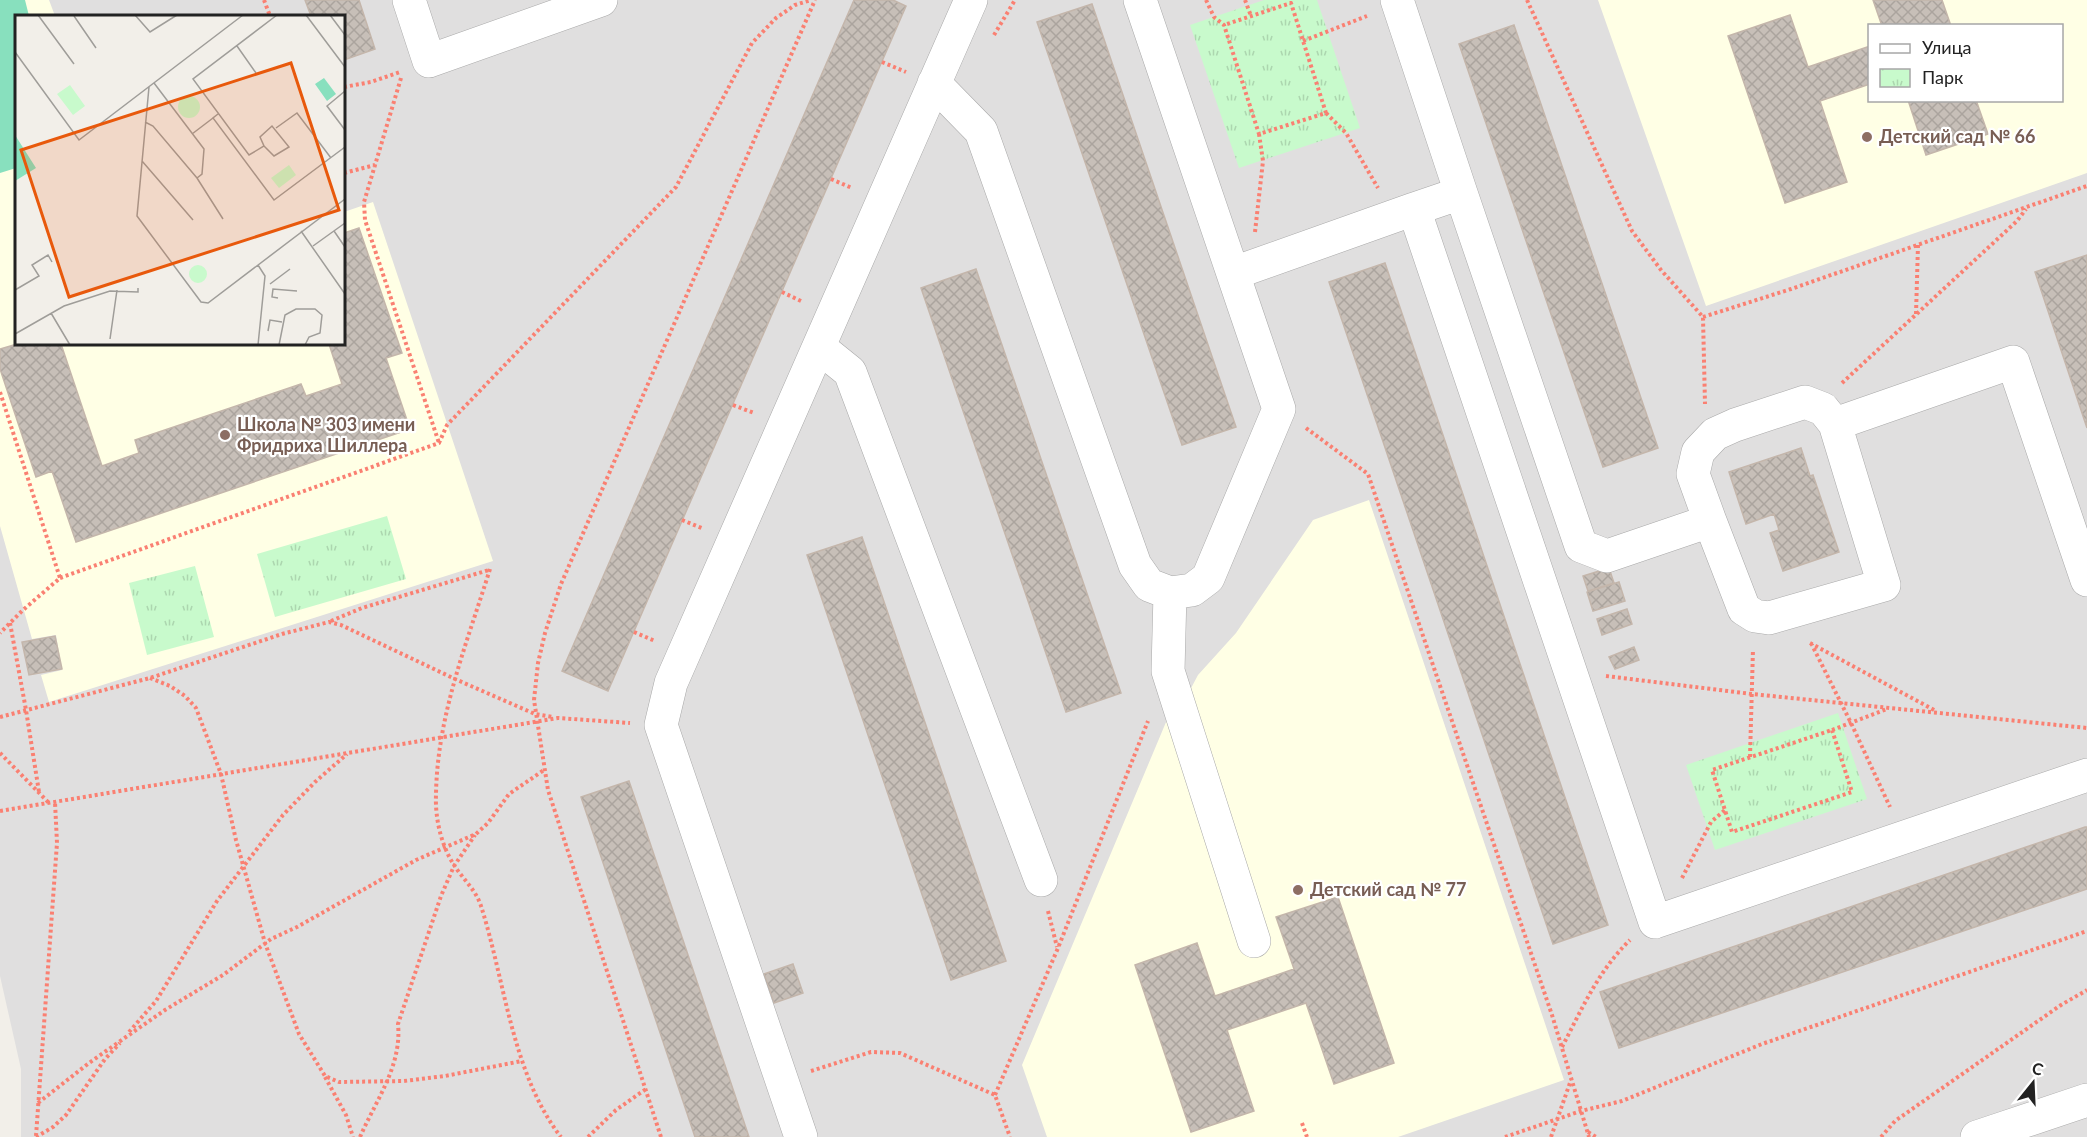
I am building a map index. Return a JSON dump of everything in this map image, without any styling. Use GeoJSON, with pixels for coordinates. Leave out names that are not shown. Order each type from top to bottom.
{"type":"FeatureCollection","features":[{"type":"Feature","properties":{"kind":"lane"},"geometry":{"type":"LineString","coordinates":[[409,0],[429,61],[601,0]]}},
{"type":"Feature","properties":{"kind":"lane"},"geometry":{"type":"LineString","coordinates":[[801,1137],[661,725],[671,683],[971,0]]}},
{"type":"Feature","properties":{"kind":"lane"},"geometry":{"type":"LineString","coordinates":[[934,83],[981,131],[1135,565],[1149,585],[1170,593],[1192,590],[1208,578],[1280,409],[1243,270],[1140,0]]}},
{"type":"Feature","properties":{"kind":"lane"},"geometry":{"type":"LineString","coordinates":[[1398,1],[1581,546]]}},
{"type":"Feature","properties":{"kind":"lane"},"geometry":{"type":"LineString","coordinates":[[1243,270],[1461,193]]}},
{"type":"Feature","properties":{"kind":"lane"},"geometry":{"type":"LineString","coordinates":[[1404,212],[1531,560],[1655,922],[2087,775]]}},
{"type":"Feature","properties":{"kind":"lane"},"geometry":{"type":"LineString","coordinates":[[819,346],[850,372],[1041,880]]}},
{"type":"Feature","properties":{"kind":"lane"},"geometry":{"type":"LineString","coordinates":[[1829,417],[2013,362],[2087,580]]}},
{"type":"Feature","properties":{"kind":"lane"},"geometry":{"type":"LineString","coordinates":[[1805,402],[1829,417],[1884,585],[1762,617],[1744,609],[1693,474],[1698,452],[1706,444],[1715,434],[1735,425],[1805,402]]}},
{"type":"Feature","properties":{"kind":"lane"},"geometry":{"type":"LineString","coordinates":[[1531,560],[1581,546],[1607,556],[1654,551],[1710,521]]}},
{"type":"Feature","properties":{"kind":"lane"},"geometry":{"type":"LineString","coordinates":[[1170,593],[1168,672],[1254,941]]}},
{"type":"Feature","properties":{"kind":"lane"},"geometry":{"type":"LineString","coordinates":[[1977,1137],[2087,1100]]}},
{"type":"Feature","properties":{"kind":"path"},"geometry":{"type":"LineString","coordinates":[[264,0],[270,15]]}},
{"type":"Feature","properties":{"kind":"path"},"geometry":{"type":"LineString","coordinates":[[0,633],[60,578],[439,443],[447,425],[676,187],[752,43],[776,18],[795,5],[813,0]]}},
{"type":"Feature","properties":{"kind":"path"},"geometry":{"type":"LineString","coordinates":[[661,1137],[548,790],[535,714],[534,699],[538,663],[561,584],[813,0]]}},
{"type":"Feature","properties":{"kind":"path"},"geometry":{"type":"LineString","coordinates":[[1206,0],[1214,17],[1224,25],[1259,134],[1263,161],[1243,270]]}},
{"type":"Feature","properties":{"kind":"path"},"geometry":{"type":"LineString","coordinates":[[1245,0],[1251,16]]}},
{"type":"Feature","properties":{"kind":"path"},"geometry":{"type":"LineString","coordinates":[[1527,0],[1632,231],[1661,270],[1703,317],[1706,444]]}},
{"type":"Feature","properties":{"kind":"path"},"geometry":{"type":"LineString","coordinates":[[1304,41],[1377,12],[1398,1]]}},
{"type":"Feature","properties":{"kind":"path"},"geometry":{"type":"LineString","coordinates":[[1224,25],[1291,3],[1326,113],[1346,133],[1404,212]]}},
{"type":"Feature","properties":{"kind":"path"},"geometry":{"type":"LineString","coordinates":[[345,87],[371,82],[403,71],[364,202],[365,220],[439,443]]}},
{"type":"Feature","properties":{"kind":"path"},"geometry":{"type":"LineString","coordinates":[[1259,134],[1326,113]]}},
{"type":"Feature","properties":{"kind":"path"},"geometry":{"type":"LineString","coordinates":[[345,172],[375,165]]}},
{"type":"Feature","properties":{"kind":"path"},"geometry":{"type":"LineString","coordinates":[[1703,317],[2026,209],[2087,186]]}},
{"type":"Feature","properties":{"kind":"path"},"geometry":{"type":"LineString","coordinates":[[1829,417],[1827,396],[2017,221],[2026,209]]}},
{"type":"Feature","properties":{"kind":"path"},"geometry":{"type":"LineString","coordinates":[[1916,315],[1918,245]]}},
{"type":"Feature","properties":{"kind":"path"},"geometry":{"type":"LineString","coordinates":[[0,392],[60,578]]}},
{"type":"Feature","properties":{"kind":"path"},"geometry":{"type":"LineString","coordinates":[[1280,409],[1368,474],[1562,1048],[1589,1137]]}},
{"type":"Feature","properties":{"kind":"path"},"geometry":{"type":"LineString","coordinates":[[0,717],[150,678],[282,634],[329,622],[362,608],[490,569],[444,717],[436,796],[445,849],[454,866],[481,903],[522,1061],[535,1096],[561,1137]]}},
{"type":"Feature","properties":{"kind":"path"},"geometry":{"type":"LineString","coordinates":[[1750,757],[1752,694],[1762,617],[1938,713]]}},
{"type":"Feature","properties":{"kind":"path"},"geometry":{"type":"LineString","coordinates":[[10,622],[39,792]]}},
{"type":"Feature","properties":{"kind":"path"},"geometry":{"type":"LineString","coordinates":[[329,622],[342,625],[535,714],[558,718],[661,725]]}},
{"type":"Feature","properties":{"kind":"path"},"geometry":{"type":"LineString","coordinates":[[1810,643],[1851,723],[1904,837]]}},
{"type":"Feature","properties":{"kind":"path"},"geometry":{"type":"LineString","coordinates":[[1010,1137],[995,1095],[1058,948],[1168,672]]}},
{"type":"Feature","properties":{"kind":"path"},"geometry":{"type":"LineString","coordinates":[[1572,680],[1603,675],[1752,694],[2087,728]]}},
{"type":"Feature","properties":{"kind":"path"},"geometry":{"type":"LineString","coordinates":[[150,678],[170,686],[185,696],[196,708],[221,774],[265,943],[299,1034],[346,1115],[353,1137]]}},
{"type":"Feature","properties":{"kind":"path"},"geometry":{"type":"LineString","coordinates":[[1832,730],[1852,792],[1732,831],[1712,770],[1891,708]]}},
{"type":"Feature","properties":{"kind":"path"},"geometry":{"type":"LineString","coordinates":[[0,811],[558,718]]}},
{"type":"Feature","properties":{"kind":"path"},"geometry":{"type":"LineString","coordinates":[[0,753],[50,803]]}},
{"type":"Feature","properties":{"kind":"path"},"geometry":{"type":"LineString","coordinates":[[36,1137],[53,1128],[66,1115],[105,1059],[156,1000],[217,901],[283,815],[348,753]]}},
{"type":"Feature","properties":{"kind":"path"},"geometry":{"type":"LineString","coordinates":[[360,1137],[393,1069],[400,1042],[398,1024],[405,999],[441,896],[454,866],[476,834],[488,823],[509,794],[544,770]]}},
{"type":"Feature","properties":{"kind":"path"},"geometry":{"type":"LineString","coordinates":[[36,1137],[57,843],[55,802]]}},
{"type":"Feature","properties":{"kind":"path"},"geometry":{"type":"LineString","coordinates":[[1562,1048],[1590,991],[1606,966],[1642,929],[1655,922],[1675,890],[1711,822],[1725,810]]}},
{"type":"Feature","properties":{"kind":"path"},"geometry":{"type":"LineString","coordinates":[[38,1103],[126,1037],[223,975],[265,943],[416,860],[476,834]]}},
{"type":"Feature","properties":{"kind":"path"},"geometry":{"type":"LineString","coordinates":[[1505,1137],[1581,1111],[1622,1101],[1762,1044],[2087,931]]}},
{"type":"Feature","properties":{"kind":"path"},"geometry":{"type":"LineString","coordinates":[[1881,1137],[1895,1121],[2087,990]]}},
{"type":"Feature","properties":{"kind":"path"},"geometry":{"type":"LineString","coordinates":[[782,1080],[871,1052],[900,1053],[995,1095]]}},
{"type":"Feature","properties":{"kind":"path"},"geometry":{"type":"LineString","coordinates":[[325,1076],[339,1082],[387,1081],[445,1076],[522,1061]]}},
{"type":"Feature","properties":{"kind":"path"},"geometry":{"type":"LineString","coordinates":[[1551,1137],[1572,1079]]}},
{"type":"Feature","properties":{"kind":"path"},"geometry":{"type":"LineString","coordinates":[[588,1137],[616,1110],[645,1089]]}},
{"type":"Feature","properties":{"kind":"path"},"geometry":{"type":"LineString","coordinates":[[1302,1122],[1307,1137]]}},
{"type":"Feature","properties":{"kind":"path"},"geometry":{"type":"LineString","coordinates":[[1587,1132],[1596,1137]]}},
{"type":"Feature","properties":{"kind":"shaded area"},"geometry":{"type":"Polygon","coordinates":[[[0,0],[2087,0],[2087,1137],[21,1137],[21,1069],[0,976],[0,0]]]}},
{"type":"Feature","properties":{"kind":"shaded area","name":"Школа № 303 имени Фридриха Шиллера"},"geometry":{"type":"Polygon","coordinates":[[[0,0],[49,0],[55,15],[15,15],[15,345],[345,345],[345,212],[373,202],[493,561],[49,702],[41,675],[62,670],[56,635],[32,639],[0,526],[0,0]]]}},
{"type":"Feature","properties":{"kind":"shaded area","name":"Детский сад № 66"},"geometry":{"type":"Polygon","coordinates":[[[1598,0],[2087,0],[2087,173],[1706,306],[1598,0]]]}},
{"type":"Feature","properties":{"kind":"shaded area","name":"Детский сад № 77"},"geometry":{"type":"Polygon","coordinates":[[[1369,500],[1564,1080],[1398,1137],[1047,1137],[1022,1065],[1169,715],[1189,692],[1198,675],[1236,633],[1313,520],[1369,500]]]}},
{"type":"Feature","properties":{"kind":"green space"},"geometry":{"type":"Polygon","coordinates":[[[0,0],[25,0],[29,15],[15,15],[15,168],[0,173],[0,0]]]}},
{"type":"Feature","properties":{"kind":"green space"},"geometry":{"type":"Polygon","coordinates":[[[1264,0],[1317,0],[1360,128],[1239,168],[1190,25],[1264,0]]]}},
{"type":"Feature","properties":{"kind":"green space"},"geometry":{"type":"Polygon","coordinates":[[[387,516],[406,579],[275,617],[257,554],[387,516]]]}},
{"type":"Feature","properties":{"kind":"green space"},"geometry":{"type":"Polygon","coordinates":[[[195,566],[214,637],[147,655],[129,583],[195,566]]]}},
{"type":"Feature","properties":{"kind":"green space"},"geometry":{"type":"Polygon","coordinates":[[[1838,713],[1867,799],[1715,850],[1686,765],[1838,713]]]}},
{"type":"Feature","properties":{"kind":"building"},"geometry":{"type":"Polygon","coordinates":[[[305,0],[359,0],[375,49],[345,60],[345,15],[311,15],[305,0]]]}},
{"type":"Feature","properties":{"kind":"building"},"geometry":{"type":"Polygon","coordinates":[[[854,0],[893,0],[906,6],[608,691],[562,671],[854,0]]]}},
{"type":"Feature","properties":{"kind":"building"},"geometry":{"type":"Polygon","coordinates":[[[1873,0],[1942,0],[1950,24],[1881,24],[1873,0]]]}},
{"type":"Feature","properties":{"kind":"building"},"geometry":{"type":"Polygon","coordinates":[[[1092,4],[1236,427],[1182,445],[1037,22],[1092,4]]]}},
{"type":"Feature","properties":{"kind":"building"},"geometry":{"type":"Polygon","coordinates":[[[1790,15],[1808,67],[1868,47],[1868,85],[1820,101],[1847,182],[1785,203],[1728,36],[1790,15]]]}},
{"type":"Feature","properties":{"kind":"building"},"geometry":{"type":"Polygon","coordinates":[[[1514,25],[1658,448],[1603,467],[1459,44],[1514,25]]]}},
{"type":"Feature","properties":{"kind":"building"},"geometry":{"type":"Polygon","coordinates":[[[1909,102],[1977,102],[1988,134],[1926,155],[1909,102]]]}},
{"type":"Feature","properties":{"kind":"building"},"geometry":{"type":"Polygon","coordinates":[[[359,228],[402,353],[386,358],[410,429],[76,542],[52,471],[36,477],[0,369],[0,349],[15,345],[61,345],[102,466],[139,453],[135,440],[301,384],[306,396],[342,384],[329,345],[345,345],[345,233],[359,228]]]}},
{"type":"Feature","properties":{"kind":"building"},"geometry":{"type":"Polygon","coordinates":[[[2087,255],[2087,428],[2035,272],[2087,255]]]}},
{"type":"Feature","properties":{"kind":"building"},"geometry":{"type":"Polygon","coordinates":[[[1385,263],[1608,925],[1553,944],[1329,282],[1385,263]]]}},
{"type":"Feature","properties":{"kind":"building"},"geometry":{"type":"Polygon","coordinates":[[[976,269],[1121,693],[1066,712],[921,288],[976,269]]]}},
{"type":"Feature","properties":{"kind":"building"},"geometry":{"type":"Polygon","coordinates":[[[1801,448],[1810,476],[1813,475],[1839,552],[1783,571],[1770,533],[1779,530],[1774,514],[1746,524],[1729,472],[1801,448]]]}},
{"type":"Feature","properties":{"kind":"building"},"geometry":{"type":"Polygon","coordinates":[[[862,537],[1006,961],[951,980],[807,555],[862,537]]]}},
{"type":"Feature","properties":{"kind":"building"},"geometry":{"type":"Polygon","coordinates":[[[1609,568],[1614,583],[1588,591],[1583,576],[1609,568]]]}},
{"type":"Feature","properties":{"kind":"building"},"geometry":{"type":"Polygon","coordinates":[[[1619,582],[1625,601],[1593,611],[1587,592],[1619,582]]]}},
{"type":"Feature","properties":{"kind":"building"},"geometry":{"type":"Polygon","coordinates":[[[1627,609],[1632,624],[1602,635],[1597,619],[1627,609]]]}},
{"type":"Feature","properties":{"kind":"building"},"geometry":{"type":"Polygon","coordinates":[[[55,636],[62,669],[29,675],[22,642],[55,636]]]}},
{"type":"Feature","properties":{"kind":"building"},"geometry":{"type":"Polygon","coordinates":[[[1634,647],[1639,660],[1615,669],[1609,657],[1634,647]]]}},
{"type":"Feature","properties":{"kind":"building"},"geometry":{"type":"Polygon","coordinates":[[[629,781],[749,1137],[695,1137],[581,797],[629,781]]]}},
{"type":"Feature","properties":{"kind":"building"},"geometry":{"type":"Polygon","coordinates":[[[2087,827],[2087,889],[1619,1048],[1600,992],[2087,827]]]}},
{"type":"Feature","properties":{"kind":"building"},"geometry":{"type":"Polygon","coordinates":[[[1338,897],[1394,1063],[1334,1084],[1306,1003],[1227,1030],[1254,1111],[1191,1132],[1135,965],[1197,943],[1215,996],[1294,969],[1276,917],[1338,897]]]}},
{"type":"Feature","properties":{"kind":"building"},"geometry":{"type":"Polygon","coordinates":[[[793,964],[803,993],[774,1003],[764,974],[793,964]]]}},
{"type":"Feature","properties":{"kind":"place","name":"Детский сад № 66"},"geometry":{"type":"Point","coordinates":[1867,137]}},
{"type":"Feature","properties":{"kind":"place","name":"Школа № 303 имени Фридриха Шиллера"},"geometry":{"type":"Point","coordinates":[225,435]}},
{"type":"Feature","properties":{"kind":"place","name":"Детский сад № 77"},"geometry":{"type":"Point","coordinates":[1298,890]}}]}
